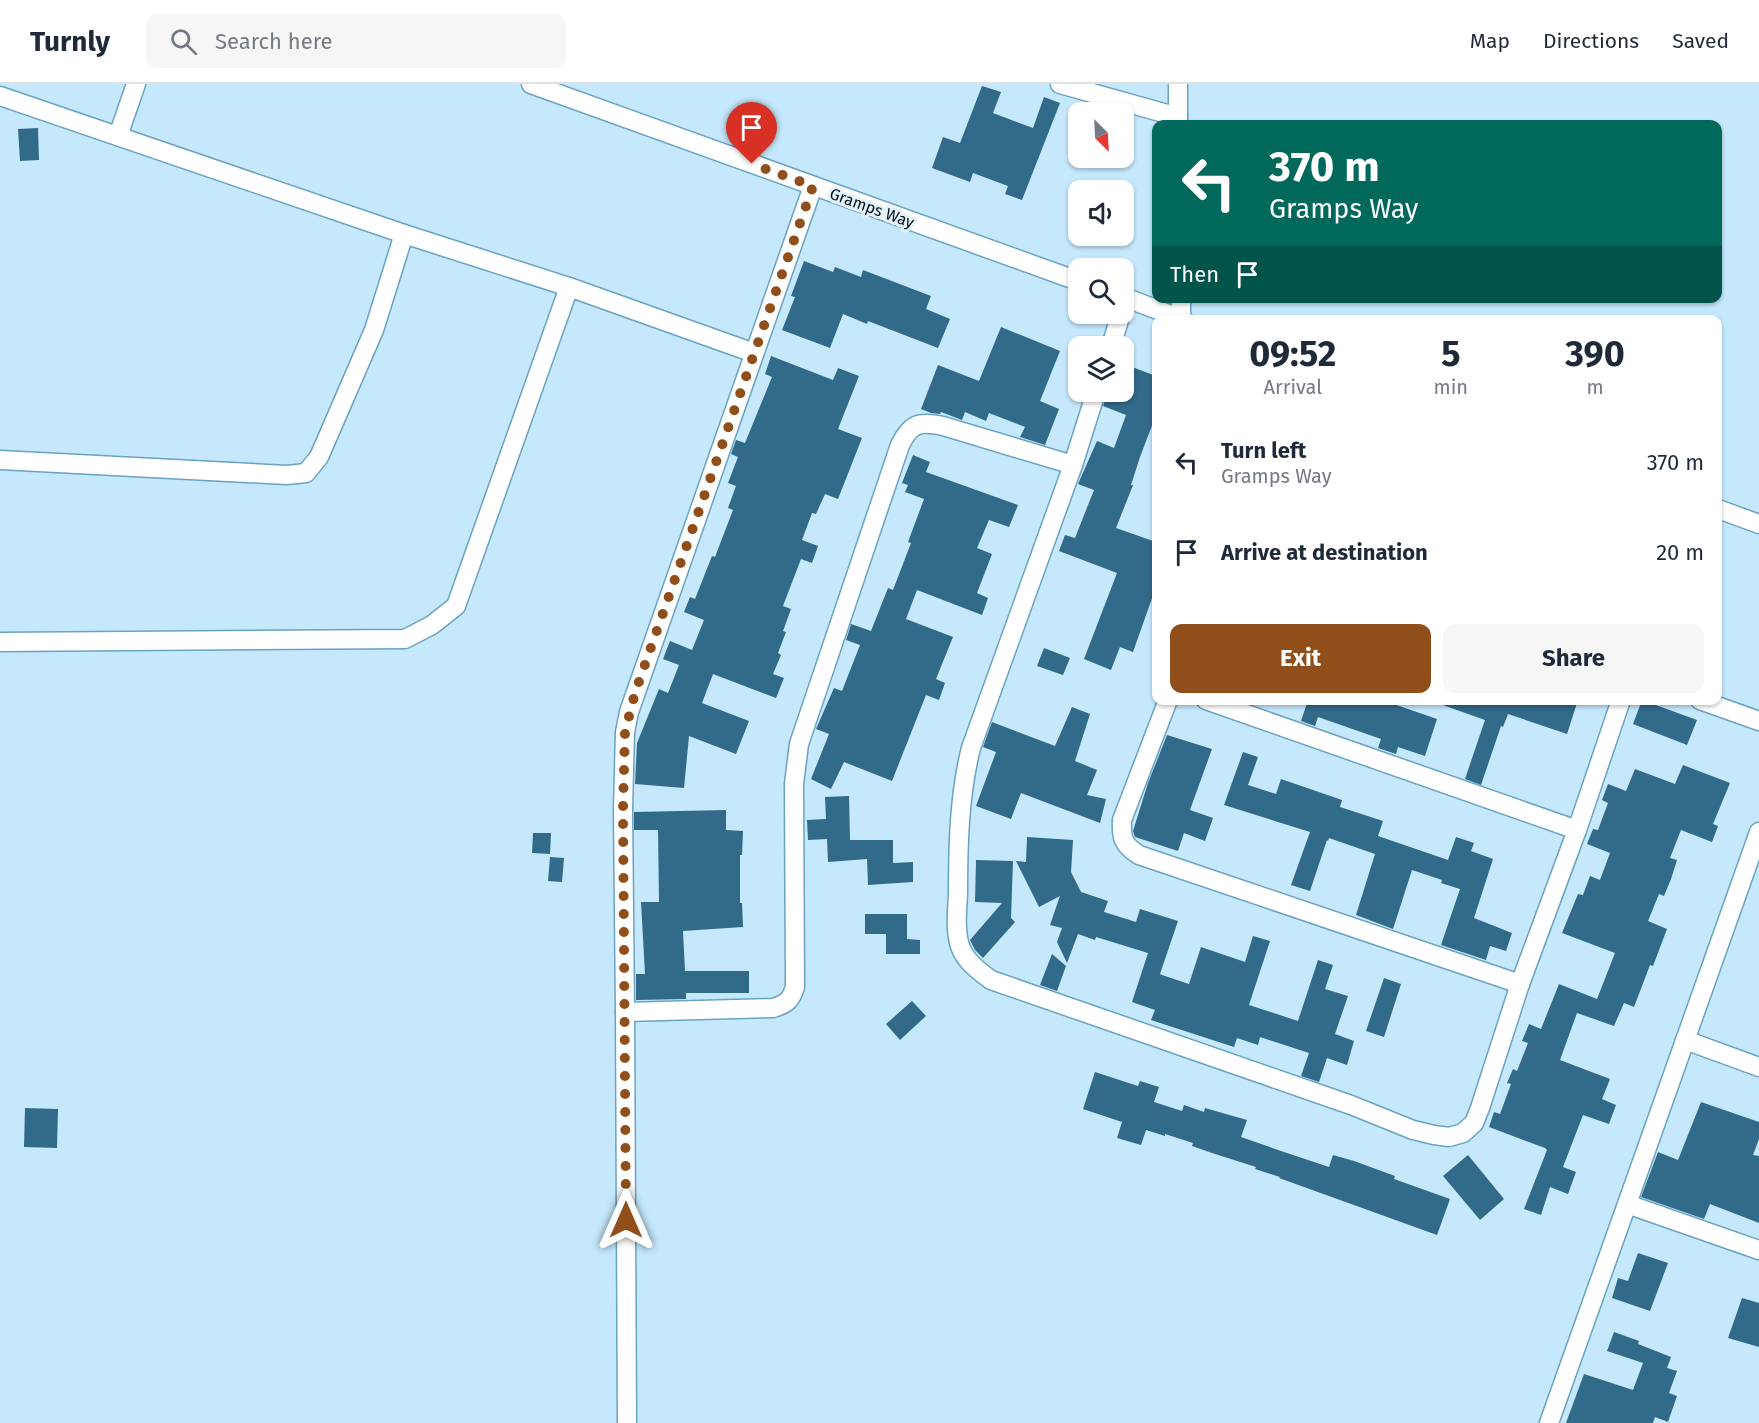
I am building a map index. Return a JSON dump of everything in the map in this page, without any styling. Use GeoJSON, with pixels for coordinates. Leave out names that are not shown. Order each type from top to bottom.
{"type":"FeatureCollection","features":[{"type":"Feature","properties":{"kind":"street"},"geometry":{"type":"LineString","coordinates":[[118,136],[136,84]]}},
{"type":"Feature","properties":{"kind":"street","name":"Gramps Way"},"geometry":{"type":"LineString","coordinates":[[531,84],[1068,277]]}},
{"type":"Feature","properties":{"kind":"street"},"geometry":{"type":"LineString","coordinates":[[1060,84],[1175,120]]}},
{"type":"Feature","properties":{"kind":"street"},"geometry":{"type":"LineString","coordinates":[[1178,84],[1178,120]]}},
{"type":"Feature","properties":{"kind":"street"},"geometry":{"type":"LineString","coordinates":[[0,96],[404,234],[569,287],[754,353]]}},
{"type":"Feature","properties":{"kind":"street"},"geometry":{"type":"LineString","coordinates":[[627,1423],[623,809],[625,732],[635,693],[813,186]]}},
{"type":"Feature","properties":{"kind":"street"},"geometry":{"type":"LineString","coordinates":[[0,460],[287,475],[306,473],[319,457],[374,330],[404,234]]}},
{"type":"Feature","properties":{"kind":"street"},"geometry":{"type":"LineString","coordinates":[[0,642],[405,639],[432,625],[456,606],[569,287]]}},
{"type":"Feature","properties":{"kind":"street"},"geometry":{"type":"LineString","coordinates":[[1134,307],[1167,315]]}},
{"type":"Feature","properties":{"kind":"street"},"geometry":{"type":"LineString","coordinates":[[1093,402],[1073,465],[975,737],[966,768],[958,858],[957,930],[960,946],[966,958],[991,980],[1351,1105],[1413,1130],[1434,1136],[1449,1137],[1463,1133],[1473,1123],[1480,1108],[1520,984],[1578,830],[1619,705]]}},
{"type":"Feature","properties":{"kind":"street"},"geometry":{"type":"LineString","coordinates":[[626,1012],[773,1008],[786,1005],[792,999],[795,987],[794,784],[799,744],[900,445],[909,430],[918,423],[935,424],[1073,465]]}},
{"type":"Feature","properties":{"kind":"street"},"geometry":{"type":"LineString","coordinates":[[1722,510],[1759,524]]}},
{"type":"Feature","properties":{"kind":"street"},"geometry":{"type":"LineString","coordinates":[[1166,705],[1122,820],[1122,839],[1128,848],[1139,855],[1520,984]]}},
{"type":"Feature","properties":{"kind":"street"},"geometry":{"type":"LineString","coordinates":[[1220,705],[1578,830]]}},
{"type":"Feature","properties":{"kind":"street"},"geometry":{"type":"LineString","coordinates":[[1714,705],[1759,721]]}},
{"type":"Feature","properties":{"kind":"street"},"geometry":{"type":"LineString","coordinates":[[1549,1423],[1759,832]]}},
{"type":"Feature","properties":{"kind":"street"},"geometry":{"type":"LineString","coordinates":[[1685,1041],[1759,1067]]}},
{"type":"Feature","properties":{"kind":"street"},"geometry":{"type":"LineString","coordinates":[[1627,1204],[1759,1250]]}},
{"type":"Feature","properties":{"kind":"building"},"geometry":{"type":"Polygon","coordinates":[[[982,86],[1001,92],[993,113],[1033,128],[1044,97],[1060,103],[1022,200],[1005,194],[1008,186],[973,173],[970,182],[932,168],[943,137],[960,143],[982,86]]]}},
{"type":"Feature","properties":{"kind":"building"},"geometry":{"type":"Polygon","coordinates":[[[38,128],[39,160],[20,161],[18,129],[38,128]]]}},
{"type":"Feature","properties":{"kind":"building"},"geometry":{"type":"Polygon","coordinates":[[[804,261],[833,272],[835,267],[861,277],[863,270],[931,296],[926,309],[950,319],[938,348],[868,321],[867,324],[843,314],[830,348],[782,330],[795,297],[791,296],[804,261]]]}},
{"type":"Feature","properties":{"kind":"building"},"geometry":{"type":"Polygon","coordinates":[[[1001,327],[1060,351],[1040,401],[1059,409],[1045,445],[1020,437],[1025,427],[989,413],[986,421],[965,412],[962,420],[941,412],[940,414],[931,413],[921,409],[938,365],[979,381],[1001,327]]]}},
{"type":"Feature","properties":{"kind":"building"},"geometry":{"type":"Polygon","coordinates":[[[771,356],[833,380],[838,368],[859,376],[838,429],[862,438],[838,499],[825,494],[816,514],[812,513],[802,540],[818,546],[812,563],[801,559],[783,606],[791,609],[778,653],[781,655],[773,674],[784,678],[776,698],[713,674],[702,703],[749,721],[736,754],[689,736],[684,788],[635,784],[637,743],[659,689],[668,693],[679,665],[663,659],[670,641],[692,650],[704,620],[684,612],[690,597],[695,599],[712,556],[715,557],[733,510],[728,508],[736,486],[728,483],[738,457],[731,454],[736,440],[745,443],[772,377],[765,374],[771,356]]]}},
{"type":"Feature","properties":{"kind":"building"},"geometry":{"type":"Polygon","coordinates":[[[1134,368],[1152,374],[1152,426],[1116,528],[1152,541],[1152,598],[1133,652],[1120,647],[1111,670],[1084,659],[1117,573],[1059,551],[1065,535],[1075,538],[1094,490],[1078,484],[1097,441],[1114,448],[1126,415],[1103,406],[1104,402],[1134,402],[1134,368]]]}},
{"type":"Feature","properties":{"kind":"building"},"geometry":{"type":"Polygon","coordinates":[[[913,455],[930,462],[926,472],[1018,505],[1009,527],[989,520],[977,548],[992,554],[977,593],[988,598],[982,615],[917,590],[906,619],[953,637],[936,679],[945,683],[939,700],[926,695],[892,781],[844,762],[831,789],[811,779],[829,734],[816,729],[834,688],[842,691],[860,645],[846,640],[851,624],[871,631],[888,588],[893,590],[911,543],[908,542],[924,499],[905,492],[908,485],[902,483],[913,455]]]}},
{"type":"Feature","properties":{"kind":"building"},"geometry":{"type":"Polygon","coordinates":[[[1044,648],[1070,658],[1063,675],[1037,666],[1044,648]]]}},
{"type":"Feature","properties":{"kind":"building"},"geometry":{"type":"Polygon","coordinates":[[[1306,705],[1396,705],[1437,719],[1425,756],[1398,747],[1396,754],[1378,748],[1381,739],[1318,717],[1315,726],[1301,721],[1306,705]]]}},
{"type":"Feature","properties":{"kind":"building"},"geometry":{"type":"Polygon","coordinates":[[[1443,705],[1576,705],[1567,734],[1508,714],[1503,727],[1501,726],[1481,785],[1465,779],[1485,720],[1443,705]]]}},
{"type":"Feature","properties":{"kind":"building"},"geometry":{"type":"Polygon","coordinates":[[[1640,705],[1656,705],[1697,720],[1687,745],[1633,724],[1640,705]]]}},
{"type":"Feature","properties":{"kind":"building"},"geometry":{"type":"Polygon","coordinates":[[[1072,707],[1090,714],[1075,761],[1097,770],[1087,795],[1106,799],[1100,823],[1021,793],[1011,819],[976,806],[996,752],[983,747],[992,722],[1055,746],[1072,707]]]}},
{"type":"Feature","properties":{"kind":"building"},"geometry":{"type":"Polygon","coordinates":[[[1167,735],[1212,749],[1190,810],[1213,818],[1205,841],[1184,833],[1178,851],[1135,837],[1133,831],[1148,783],[1167,735]]]}},
{"type":"Feature","properties":{"kind":"building"},"geometry":{"type":"Polygon","coordinates":[[[1243,752],[1258,757],[1248,785],[1276,794],[1281,779],[1342,800],[1340,807],[1383,821],[1378,836],[1448,860],[1456,837],[1474,843],[1471,851],[1493,859],[1474,918],[1512,933],[1506,951],[1490,946],[1486,960],[1441,945],[1460,889],[1412,870],[1393,929],[1356,915],[1375,854],[1329,838],[1310,891],[1291,885],[1310,832],[1224,805],[1243,752]]]}},
{"type":"Feature","properties":{"kind":"building"},"geometry":{"type":"Polygon","coordinates":[[[1683,765],[1730,783],[1713,824],[1718,826],[1712,842],[1681,830],[1670,858],[1677,860],[1671,879],[1664,896],[1659,894],[1648,921],[1667,929],[1634,1007],[1624,1003],[1614,1026],[1577,1013],[1560,1060],[1610,1079],[1602,1099],[1616,1105],[1609,1124],[1583,1115],[1563,1167],[1576,1172],[1568,1194],[1550,1187],[1541,1215],[1524,1209],[1547,1150],[1489,1127],[1494,1112],[1500,1114],[1511,1084],[1507,1083],[1513,1069],[1517,1071],[1528,1043],[1522,1041],[1529,1024],[1541,1029],[1559,984],[1597,999],[1615,953],[1562,933],[1578,894],[1583,895],[1590,876],[1600,880],[1610,853],[1587,844],[1593,829],[1598,830],[1608,803],[1602,800],[1608,784],[1626,791],[1635,769],[1675,784],[1683,765]]]}},
{"type":"Feature","properties":{"kind":"building"},"geometry":{"type":"Polygon","coordinates":[[[849,796],[850,840],[893,840],[893,863],[913,862],[913,882],[868,885],[867,859],[828,862],[827,839],[808,840],[807,820],[826,819],[825,797],[849,796]]]}},
{"type":"Feature","properties":{"kind":"building"},"geometry":{"type":"Polygon","coordinates":[[[726,810],[726,830],[743,831],[742,855],[740,855],[740,903],[742,903],[743,927],[683,931],[685,971],[749,971],[749,993],[686,993],[686,999],[636,1000],[636,974],[645,974],[641,902],[659,902],[658,830],[634,830],[634,812],[726,810]]]}},
{"type":"Feature","properties":{"kind":"building"},"geometry":{"type":"Polygon","coordinates":[[[533,833],[551,833],[550,854],[532,853],[533,833]]]}},
{"type":"Feature","properties":{"kind":"building"},"geometry":{"type":"Polygon","coordinates":[[[1027,837],[1073,840],[1071,872],[1081,892],[1108,901],[1104,912],[1136,922],[1140,909],[1178,921],[1160,974],[1162,975],[1189,984],[1201,947],[1245,962],[1253,936],[1270,941],[1249,1005],[1298,1021],[1318,960],[1333,965],[1325,989],[1348,996],[1335,1034],[1354,1041],[1347,1065],[1327,1058],[1319,1082],[1301,1076],[1309,1053],[1260,1037],[1258,1045],[1237,1038],[1234,1047],[1151,1020],[1155,1010],[1132,1002],[1148,953],[1096,937],[1095,940],[1078,934],[1067,963],[1057,942],[1062,928],[1050,925],[1060,896],[1039,907],[1016,861],[1026,862],[1027,837]]]}},
{"type":"Feature","properties":{"kind":"building"},"geometry":{"type":"Polygon","coordinates":[[[550,857],[564,858],[562,882],[548,881],[550,857]]]}},
{"type":"Feature","properties":{"kind":"building"},"geometry":{"type":"Polygon","coordinates":[[[976,860],[1013,861],[1011,918],[1015,922],[983,958],[975,950],[970,940],[1002,903],[975,902],[976,860]]]}},
{"type":"Feature","properties":{"kind":"building"},"geometry":{"type":"Polygon","coordinates":[[[865,914],[907,914],[907,939],[920,940],[920,954],[886,954],[886,934],[865,934],[865,914]]]}},
{"type":"Feature","properties":{"kind":"building"},"geometry":{"type":"Polygon","coordinates":[[[1052,954],[1066,966],[1057,991],[1040,985],[1052,954]]]}},
{"type":"Feature","properties":{"kind":"building"},"geometry":{"type":"Polygon","coordinates":[[[1384,978],[1401,984],[1384,1037],[1366,1031],[1384,978]]]}},
{"type":"Feature","properties":{"kind":"building"},"geometry":{"type":"Polygon","coordinates":[[[912,1001],[926,1016],[900,1040],[886,1024],[912,1001]]]}},
{"type":"Feature","properties":{"kind":"building"},"geometry":{"type":"Polygon","coordinates":[[[1095,1072],[1138,1086],[1140,1081],[1159,1087],[1154,1102],[1182,1111],[1184,1105],[1204,1112],[1205,1108],[1247,1120],[1241,1137],[1329,1167],[1333,1155],[1354,1161],[1395,1176],[1394,1179],[1450,1199],[1437,1235],[1255,1169],[1256,1167],[1192,1146],[1193,1143],[1165,1134],[1165,1136],[1146,1130],[1141,1145],[1117,1138],[1122,1122],[1083,1109],[1095,1072]]]}},
{"type":"Feature","properties":{"kind":"building"},"geometry":{"type":"Polygon","coordinates":[[[1701,1102],[1759,1122],[1759,1139],[1753,1155],[1759,1156],[1759,1223],[1710,1204],[1704,1219],[1641,1197],[1658,1152],[1678,1160],[1701,1102]]]}},
{"type":"Feature","properties":{"kind":"building"},"geometry":{"type":"Polygon","coordinates":[[[25,1108],[58,1109],[57,1148],[24,1147],[25,1108]]]}},
{"type":"Feature","properties":{"kind":"building"},"geometry":{"type":"Polygon","coordinates":[[[1468,1155],[1504,1199],[1480,1220],[1443,1176],[1468,1155]]]}},
{"type":"Feature","properties":{"kind":"building"},"geometry":{"type":"Polygon","coordinates":[[[1638,1253],[1668,1263],[1650,1311],[1612,1298],[1618,1278],[1628,1281],[1638,1253]]]}},
{"type":"Feature","properties":{"kind":"building"},"geometry":{"type":"Polygon","coordinates":[[[1742,1298],[1759,1303],[1759,1347],[1728,1338],[1742,1298]]]}},
{"type":"Feature","properties":{"kind":"building"},"geometry":{"type":"Polygon","coordinates":[[[1614,1332],[1671,1357],[1667,1368],[1677,1371],[1669,1393],[1677,1396],[1668,1422],[1655,1417],[1653,1423],[1566,1423],[1584,1374],[1633,1390],[1643,1363],[1607,1351],[1614,1332]]]}},
{"type":"Feature","properties":{"kind":"route"},"geometry":{"type":"LineString","coordinates":[[626,1220],[623,809],[625,732],[635,693],[813,186],[752,164]]}}]}
